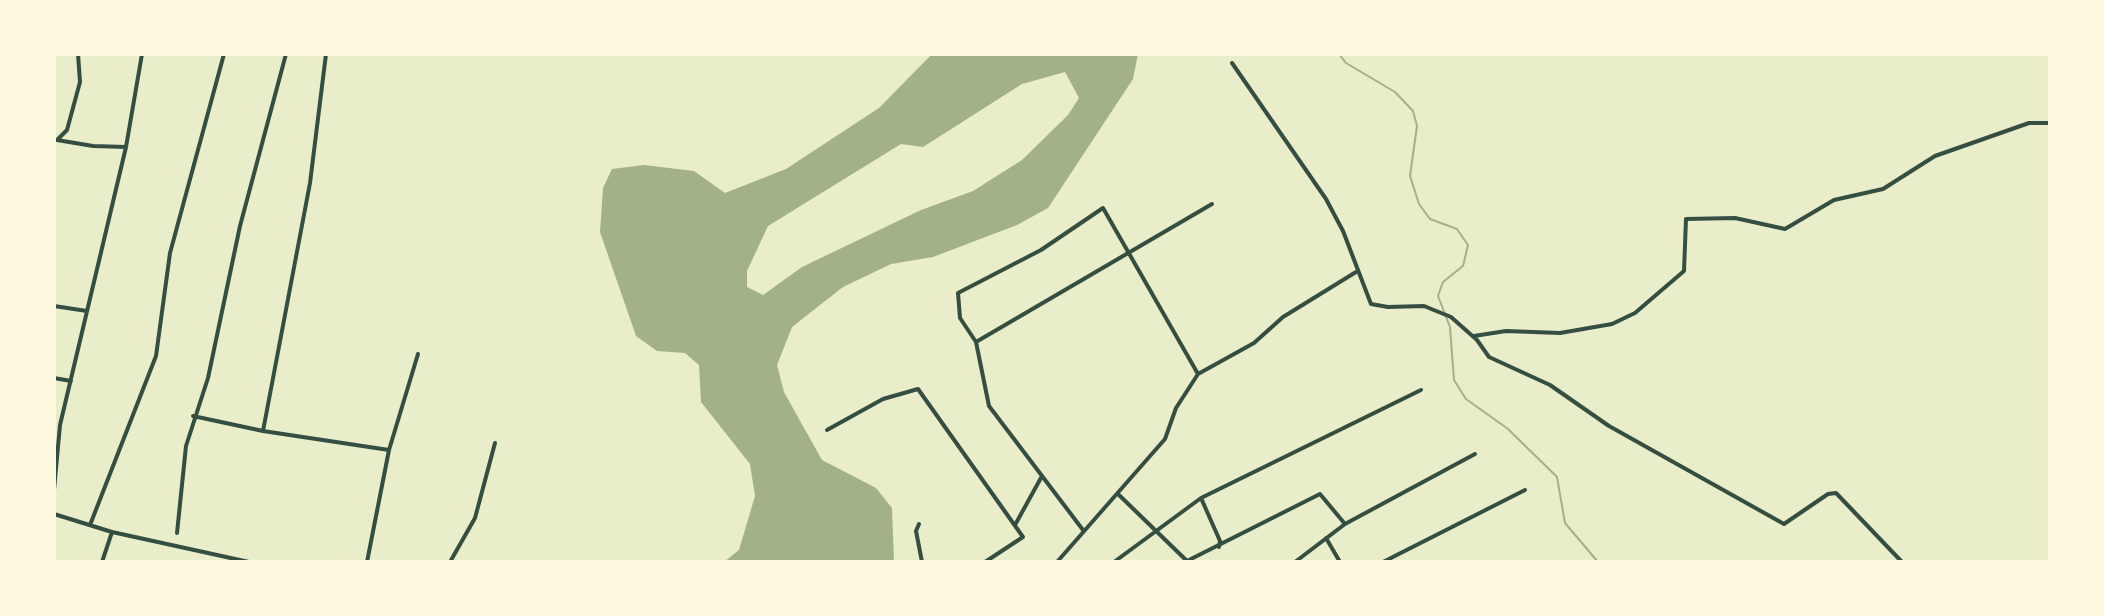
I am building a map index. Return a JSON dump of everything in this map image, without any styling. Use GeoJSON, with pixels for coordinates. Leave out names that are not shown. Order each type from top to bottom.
{"type":"FeatureCollection","features":[{"type":"Feature","properties":{"kind":"street"},"geometry":{"type":"LineString","coordinates":[[55,140],[67,130],[80,82],[78,54]]}},
{"type":"Feature","properties":{"kind":"street"},"geometry":{"type":"LineString","coordinates":[[54,490],[60,425],[126,147],[142,54]]}},
{"type":"Feature","properties":{"kind":"street"},"geometry":{"type":"LineString","coordinates":[[90,525],[156,356],[170,253],[224,54]]}},
{"type":"Feature","properties":{"kind":"street"},"geometry":{"type":"LineString","coordinates":[[177,533],[182,465],[193,416],[208,378],[240,226],[286,54]]}},
{"type":"Feature","properties":{"kind":"street"},"geometry":{"type":"LineString","coordinates":[[263,431],[310,183],[326,54]]}},
{"type":"Feature","properties":{"kind":"street"},"geometry":{"type":"LineString","coordinates":[[1232,63],[1326,199],[1343,231],[1356,272],[1374,306],[1413,305],[1451,317],[1489,357],[1550,385],[1609,426],[1784,524],[1828,494],[1836,493],[1902,562]]}},
{"type":"Feature","properties":{"kind":"street"},"geometry":{"type":"LineString","coordinates":[[1471,337],[1506,331],[1560,333],[1612,324],[1635,313],[1684,271],[1686,219],[1735,218],[1785,229],[1834,200],[1895,184],[1935,156],[2029,123],[2050,123]]}},
{"type":"Feature","properties":{"kind":"street"},"geometry":{"type":"LineString","coordinates":[[55,140],[126,147]]}},
{"type":"Feature","properties":{"kind":"street"},"geometry":{"type":"LineString","coordinates":[[976,342],[1128,256],[1212,204]]}},
{"type":"Feature","properties":{"kind":"street"},"geometry":{"type":"LineString","coordinates":[[1083,530],[989,406],[976,342],[960,318],[958,293],[1041,250],[1100,209],[1105,210],[1128,256],[1198,374]]}},
{"type":"Feature","properties":{"kind":"street"},"geometry":{"type":"LineString","coordinates":[[1057,562],[1165,439],[1176,408],[1198,374],[1254,343],[1283,317],[1356,272]]}},
{"type":"Feature","properties":{"kind":"street"},"geometry":{"type":"LineString","coordinates":[[54,306],[88,311]]}},
{"type":"Feature","properties":{"kind":"street"},"geometry":{"type":"LineString","coordinates":[[367,562],[389,450],[418,354]]}},
{"type":"Feature","properties":{"kind":"street"},"geometry":{"type":"LineString","coordinates":[[54,378],[71,381]]}},
{"type":"Feature","properties":{"kind":"street"},"geometry":{"type":"LineString","coordinates":[[827,430],[883,399],[918,389],[1023,537],[985,562]]}},
{"type":"Feature","properties":{"kind":"street"},"geometry":{"type":"LineString","coordinates":[[1115,562],[1155,528],[1201,498],[1421,390]]}},
{"type":"Feature","properties":{"kind":"street"},"geometry":{"type":"LineString","coordinates":[[193,416],[263,431],[389,450]]}},
{"type":"Feature","properties":{"kind":"street"},"geometry":{"type":"LineString","coordinates":[[450,562],[475,518],[495,443]]}},
{"type":"Feature","properties":{"kind":"street"},"geometry":{"type":"LineString","coordinates":[[1295,562],[1345,524],[1475,454]]}},
{"type":"Feature","properties":{"kind":"street"},"geometry":{"type":"LineString","coordinates":[[1015,525],[1042,476]]}},
{"type":"Feature","properties":{"kind":"street"},"geometry":{"type":"LineString","coordinates":[[1383,562],[1525,490]]}},
{"type":"Feature","properties":{"kind":"street"},"geometry":{"type":"LineString","coordinates":[[1119,495],[1187,561],[1320,494],[1345,524]]}},
{"type":"Feature","properties":{"kind":"street"},"geometry":{"type":"LineString","coordinates":[[1201,498],[1220,541],[1219,547]]}},
{"type":"Feature","properties":{"kind":"street"},"geometry":{"type":"LineString","coordinates":[[54,514],[112,532],[249,562]]}},
{"type":"Feature","properties":{"kind":"street"},"geometry":{"type":"LineString","coordinates":[[919,524],[916,531],[922,562]]}},
{"type":"Feature","properties":{"kind":"street"},"geometry":{"type":"LineString","coordinates":[[102,562],[112,532]]}},
{"type":"Feature","properties":{"kind":"street"},"geometry":{"type":"LineString","coordinates":[[1326,538],[1340,562]]}},
{"type":"Feature","properties":{"kind":"street"},"geometry":{"type":"LineString","coordinates":[[417,562],[437,562]]}},
{"type":"Feature","properties":{"kind":"shaded area"},"geometry":{"type":"Polygon","coordinates":[[[932,54],[1138,54],[1133,79],[1048,208],[1017,225],[933,257],[891,264],[843,287],[792,327],[777,365],[784,392],[822,460],[876,488],[892,508],[894,562],[724,562],[739,550],[755,496],[750,464],[701,402],[699,365],[685,353],[657,351],[636,336],[600,232],[603,188],[612,169],[644,165],[694,171],[725,193],[786,169],[879,108],[932,54]],[[1065,72],[1022,84],[923,147],[901,144],[768,226],[747,271],[747,287],[763,295],[802,267],[921,210],[973,191],[1022,160],[1068,115],[1079,98],[1065,72]]]}},
{"type":"Feature","properties":{"kind":"waterway"},"geometry":{"type":"LineString","coordinates":[[1339,54],[1346,63],[1395,92],[1413,111],[1417,126],[1410,176],[1419,204],[1430,219],[1457,229],[1468,245],[1463,266],[1443,282],[1438,296],[1450,327],[1454,380],[1466,399],[1508,429],[1557,477],[1565,523],[1598,562]]}}]}
